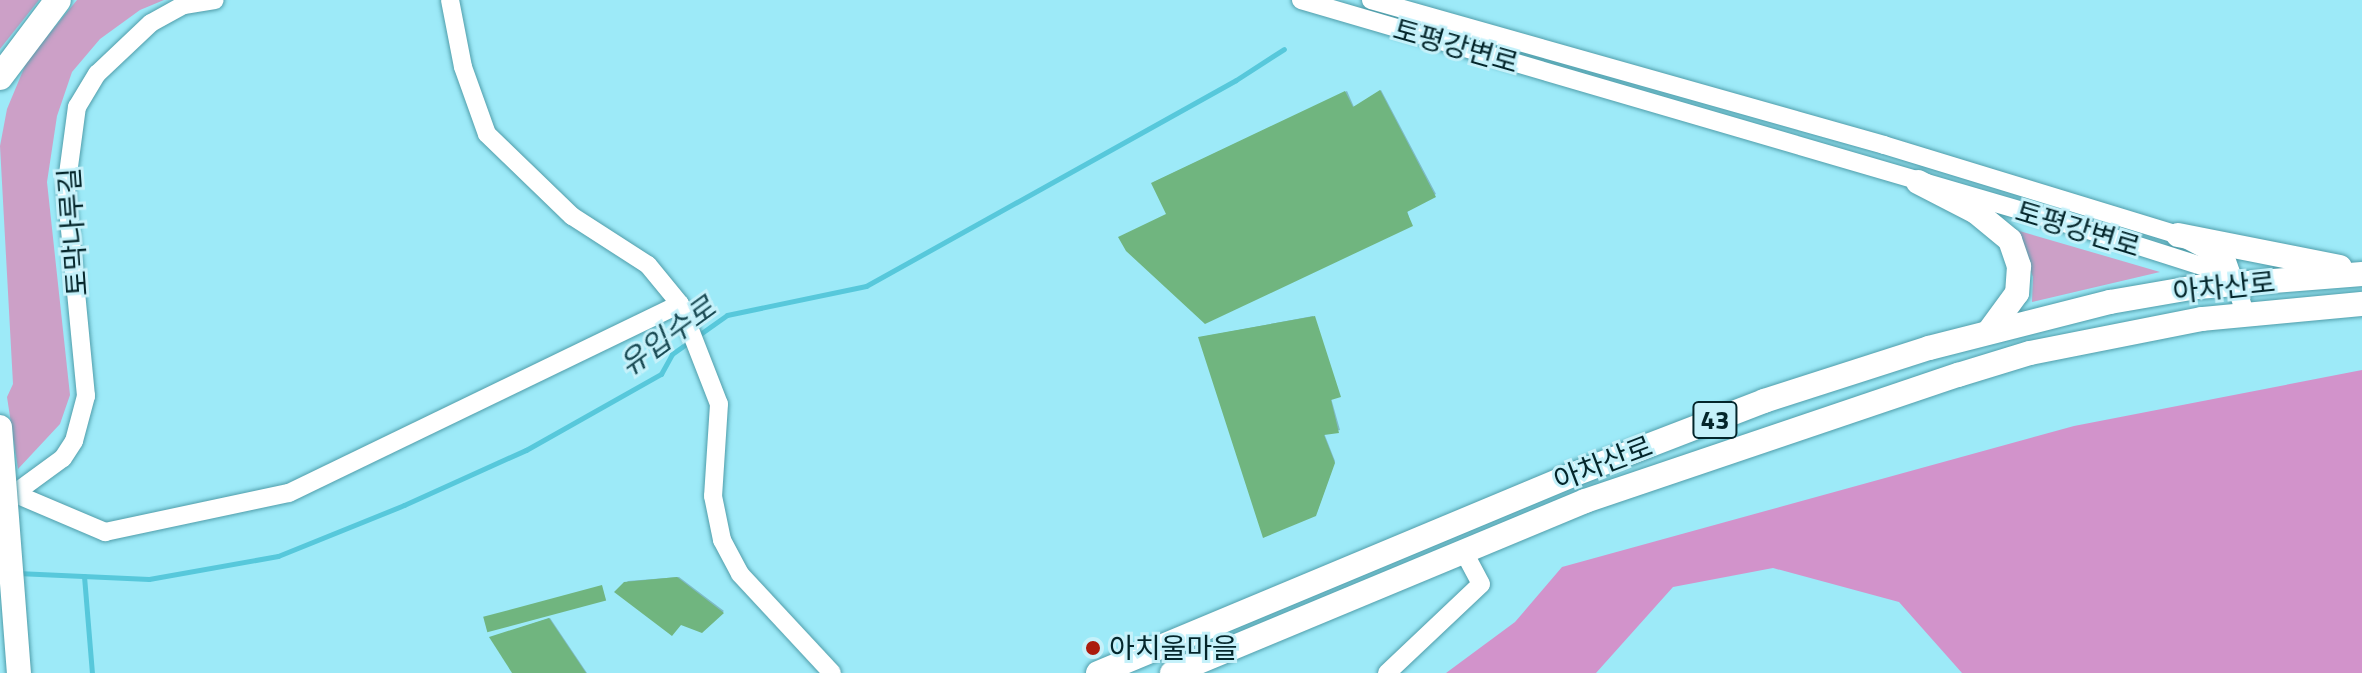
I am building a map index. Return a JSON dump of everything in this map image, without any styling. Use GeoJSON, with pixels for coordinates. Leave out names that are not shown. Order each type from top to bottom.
{"type":"FeatureCollection","features":[{"type":"Feature","properties":{"kind":"highway"},"geometry":{"type":"LineString","coordinates":[[0,77],[58,0]]}},
{"type":"Feature","properties":{"kind":"main road"},"geometry":{"type":"LineString","coordinates":[[1918,182],[1976,212],[2010,240],[2019,266],[2017,293],[1990,330]]}},
{"type":"Feature","properties":{"kind":"main road"},"geometry":{"type":"LineString","coordinates":[[2178,235],[2362,273]]}},
{"type":"Feature","properties":{"kind":"main road","name":"아차산로"},"geometry":{"type":"LineString","coordinates":[[1098,673],[1326,574],[1764,401],[1990,330],[2110,302],[2197,287],[2240,287],[2362,273]]}},
{"type":"Feature","properties":{"kind":"main road","name":"아차산로"},"geometry":{"type":"LineString","coordinates":[[1172,673],[1465,554],[1585,501],[1972,371],[2046,350],[2246,315],[2362,304]]}},
{"type":"Feature","properties":{"kind":"main road"},"geometry":{"type":"LineString","coordinates":[[0,427],[19,673]]}},
{"type":"Feature","properties":{"kind":"street","name":"토막나루길"},"geometry":{"type":"LineString","coordinates":[[9,496],[69,450],[86,396],[66,189],[77,107],[97,74],[151,23],[184,5],[215,0]]}},
{"type":"Feature","properties":{"kind":"street"},"geometry":{"type":"LineString","coordinates":[[450,0],[463,67],[487,134],[572,216],[648,265],[681,307],[715,395],[720,451],[713,496],[722,540],[740,574],[832,673]]}},
{"type":"Feature","properties":{"kind":"street","name":"토평강변로"},"geometry":{"type":"LineString","coordinates":[[1301,0],[2217,271],[2240,287]]}},
{"type":"Feature","properties":{"kind":"street","name":"토평강변로"},"geometry":{"type":"LineString","coordinates":[[1371,0],[1884,145],[2178,235],[2227,261],[2240,287]]}},
{"type":"Feature","properties":{"kind":"street"},"geometry":{"type":"LineString","coordinates":[[2240,287],[2246,315]]}},
{"type":"Feature","properties":{"kind":"street"},"geometry":{"type":"LineString","coordinates":[[9,496],[105,532],[289,493],[681,307]]}},
{"type":"Feature","properties":{"kind":"street"},"geometry":{"type":"LineString","coordinates":[[1387,673],[1481,584],[1465,554]]}},
{"type":"Feature","properties":{"kind":"shaded area"},"geometry":{"type":"Polygon","coordinates":[[[0,0],[39,0],[0,49],[0,0]]]}},
{"type":"Feature","properties":{"kind":"shaded area"},"geometry":{"type":"Polygon","coordinates":[[[77,0],[164,0],[140,10],[100,39],[72,72],[57,116],[47,182],[70,395],[60,424],[18,469],[7,397],[13,384],[0,146],[7,109],[27,61],[77,0]]]}},
{"type":"Feature","properties":{"kind":"shaded area"},"geometry":{"type":"Polygon","coordinates":[[[2016,230],[2160,272],[2032,302],[2033,277],[2016,230]]]}},
{"type":"Feature","properties":{"kind":"shaded area"},"geometry":{"type":"Polygon","coordinates":[[[2362,370],[2362,673],[1962,673],[1899,602],[1773,568],[1673,587],[1596,673],[1446,673],[1515,622],[1562,567],[2074,426],[2362,370]]]}},
{"type":"Feature","properties":{"kind":"building"},"geometry":{"type":"Polygon","coordinates":[[[1380,90],[1436,197],[1407,212],[1413,226],[1205,324],[1126,251],[1118,237],[1166,214],[1151,183],[1345,91],[1353,107],[1380,90]]]}},
{"type":"Feature","properties":{"kind":"building"},"geometry":{"type":"Polygon","coordinates":[[[1315,316],[1341,397],[1331,400],[1339,433],[1324,435],[1335,463],[1316,516],[1263,538],[1198,337],[1315,316]]]}},
{"type":"Feature","properties":{"kind":"building"},"geometry":{"type":"Polygon","coordinates":[[[677,577],[724,613],[702,633],[681,625],[672,636],[614,592],[624,582],[677,577]]]}},
{"type":"Feature","properties":{"kind":"building"},"geometry":{"type":"Polygon","coordinates":[[[602,585],[606,600],[487,632],[483,617],[602,585]]]}},
{"type":"Feature","properties":{"kind":"building"},"geometry":{"type":"Polygon","coordinates":[[[549,618],[586,673],[512,673],[489,637],[549,618]]]}},
{"type":"Feature","properties":{"kind":"waterway","name":"유입수로"},"geometry":{"type":"LineString","coordinates":[[17,573],[149,579],[278,556],[404,505],[526,450],[661,374],[672,354],[727,315],[866,286],[1236,80],[1284,49]]}},
{"type":"Feature","properties":{"kind":"waterway"},"geometry":{"type":"LineString","coordinates":[[84,576],[92,673]]}},
{"type":"Feature","properties":{"kind":"place","name":"아치울마을"},"geometry":{"type":"Point","coordinates":[1093,648]}}]}
